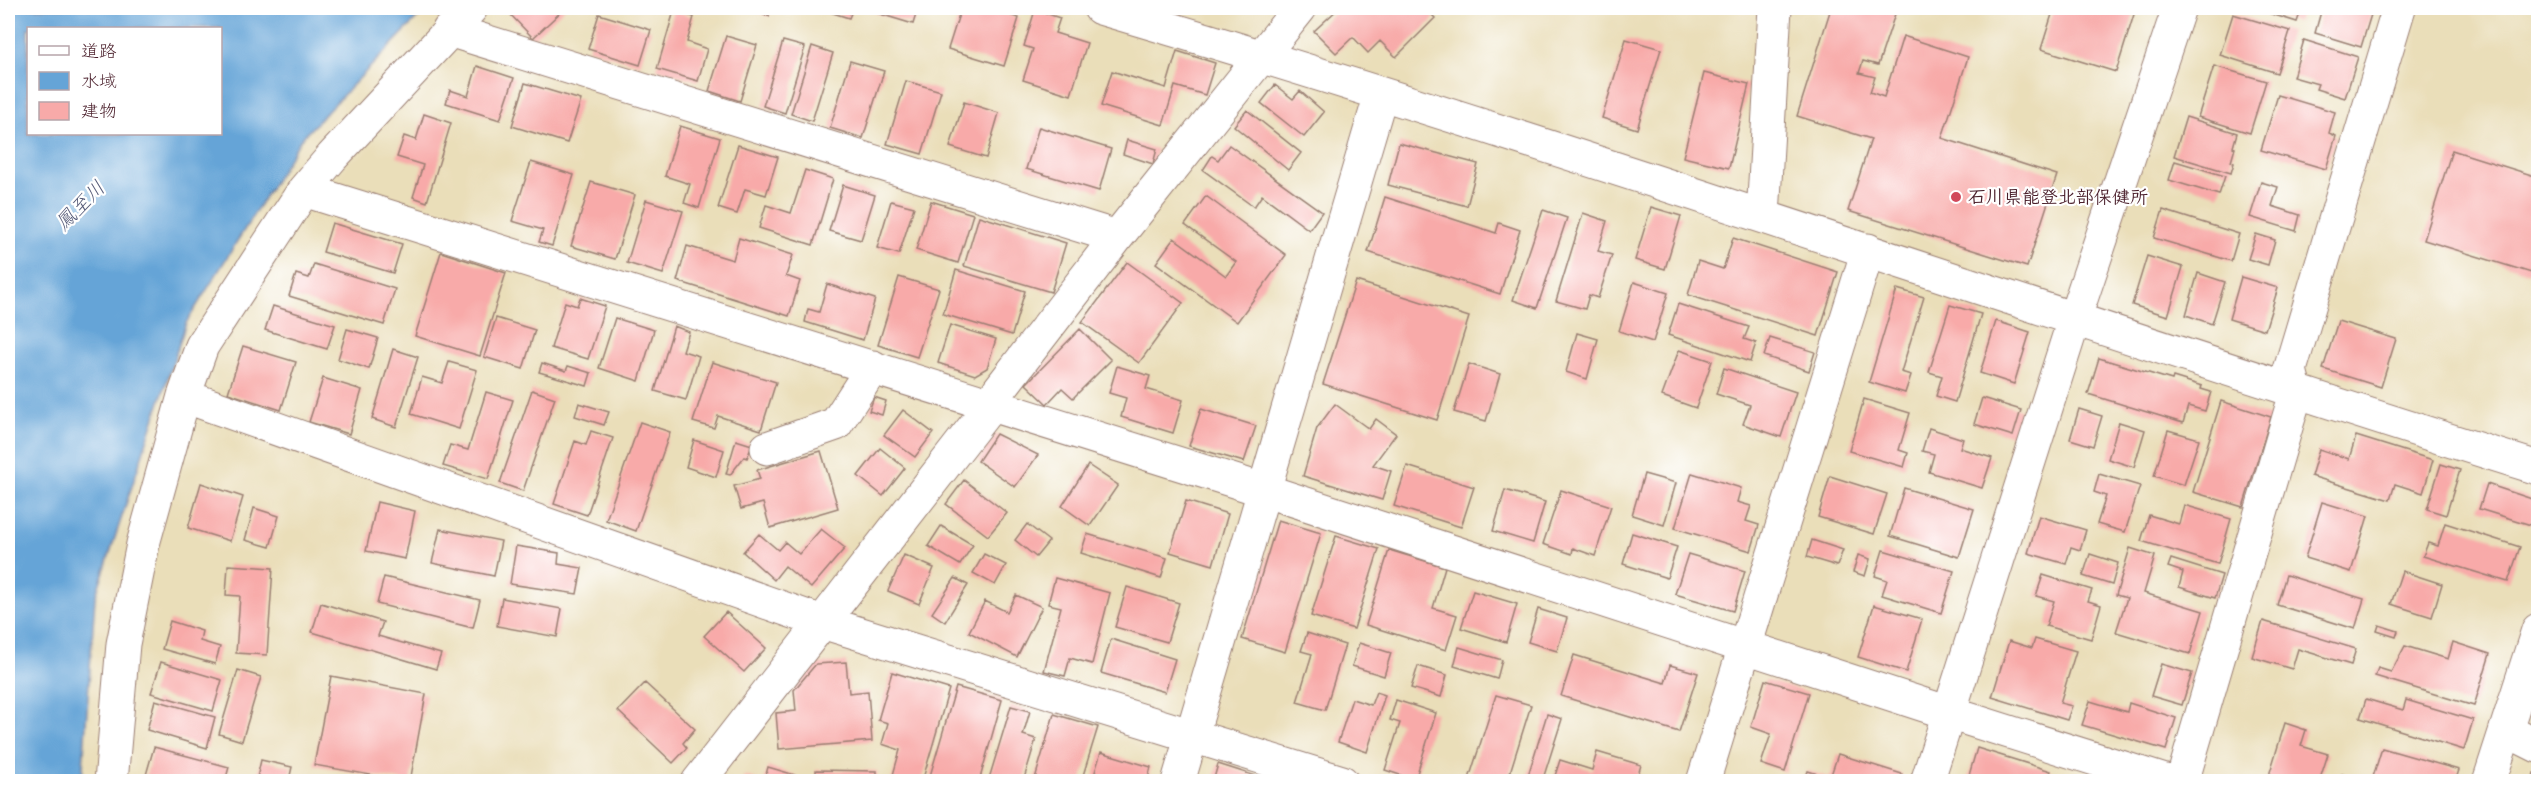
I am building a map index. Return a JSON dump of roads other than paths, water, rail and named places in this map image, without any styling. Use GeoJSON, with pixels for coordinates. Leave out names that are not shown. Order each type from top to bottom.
{"type":"FeatureCollection","features":[{"type":"Feature","properties":{"kind":"main road"},"geometry":{"type":"LineString","coordinates":[[1100,8],[1262,55],[1868,250],[2296,393],[2538,468]]}},
{"type":"Feature","properties":{"kind":"main road"},"geometry":{"type":"LineString","coordinates":[[698,782],[992,404],[999,390],[1117,237],[1300,8]]}},
{"type":"Feature","properties":{"kind":"main road"},"geometry":{"type":"LineString","coordinates":[[1763,216],[1775,8]]}},
{"type":"Feature","properties":{"kind":"main road"},"geometry":{"type":"LineString","coordinates":[[1928,782],[2074,320],[2179,8]]}},
{"type":"Feature","properties":{"kind":"main road"},"geometry":{"type":"LineString","coordinates":[[2182,782],[2296,393],[2290,370],[2399,8]]}},
{"type":"Feature","properties":{"kind":"main road"},"geometry":{"type":"LineString","coordinates":[[111,782],[123,644],[143,544],[184,396],[202,346],[304,190],[460,19],[1117,237]]}},
{"type":"Feature","properties":{"kind":"main road"},"geometry":{"type":"LineString","coordinates":[[1178,782],[1381,94]]}},
{"type":"Feature","properties":{"kind":"main road"},"geometry":{"type":"LineString","coordinates":[[304,190],[1263,490],[2168,782]]}},
{"type":"Feature","properties":{"kind":"main road"},"geometry":{"type":"LineString","coordinates":[[1703,782],[1868,250]]}},
{"type":"Feature","properties":{"kind":"main road"},"geometry":{"type":"LineString","coordinates":[[767,448],[836,424],[873,367]]}},
{"type":"Feature","properties":{"kind":"main road"},"geometry":{"type":"LineString","coordinates":[[184,396],[822,622],[1342,782]]}},
{"type":"Feature","properties":{"kind":"main road"},"geometry":{"type":"LineString","coordinates":[[2489,782],[2538,630]]}},
{"type":"Feature","properties":{"kind":"main road"},"geometry":{"type":"LineString","coordinates":[[2506,730],[2538,746]]}},
{"type":"Feature","properties":{"kind":"water","name":"鳳至川"},"geometry":{"type":"Polygon","coordinates":[[[8,8],[427,8],[301,139],[186,323],[95,598],[82,781],[8,781],[8,8]]]}},
{"type":"Feature","properties":{"kind":"place","name":"石川県能登北部保健所"},"geometry":{"type":"Point","coordinates":[1956,197]}}]}
